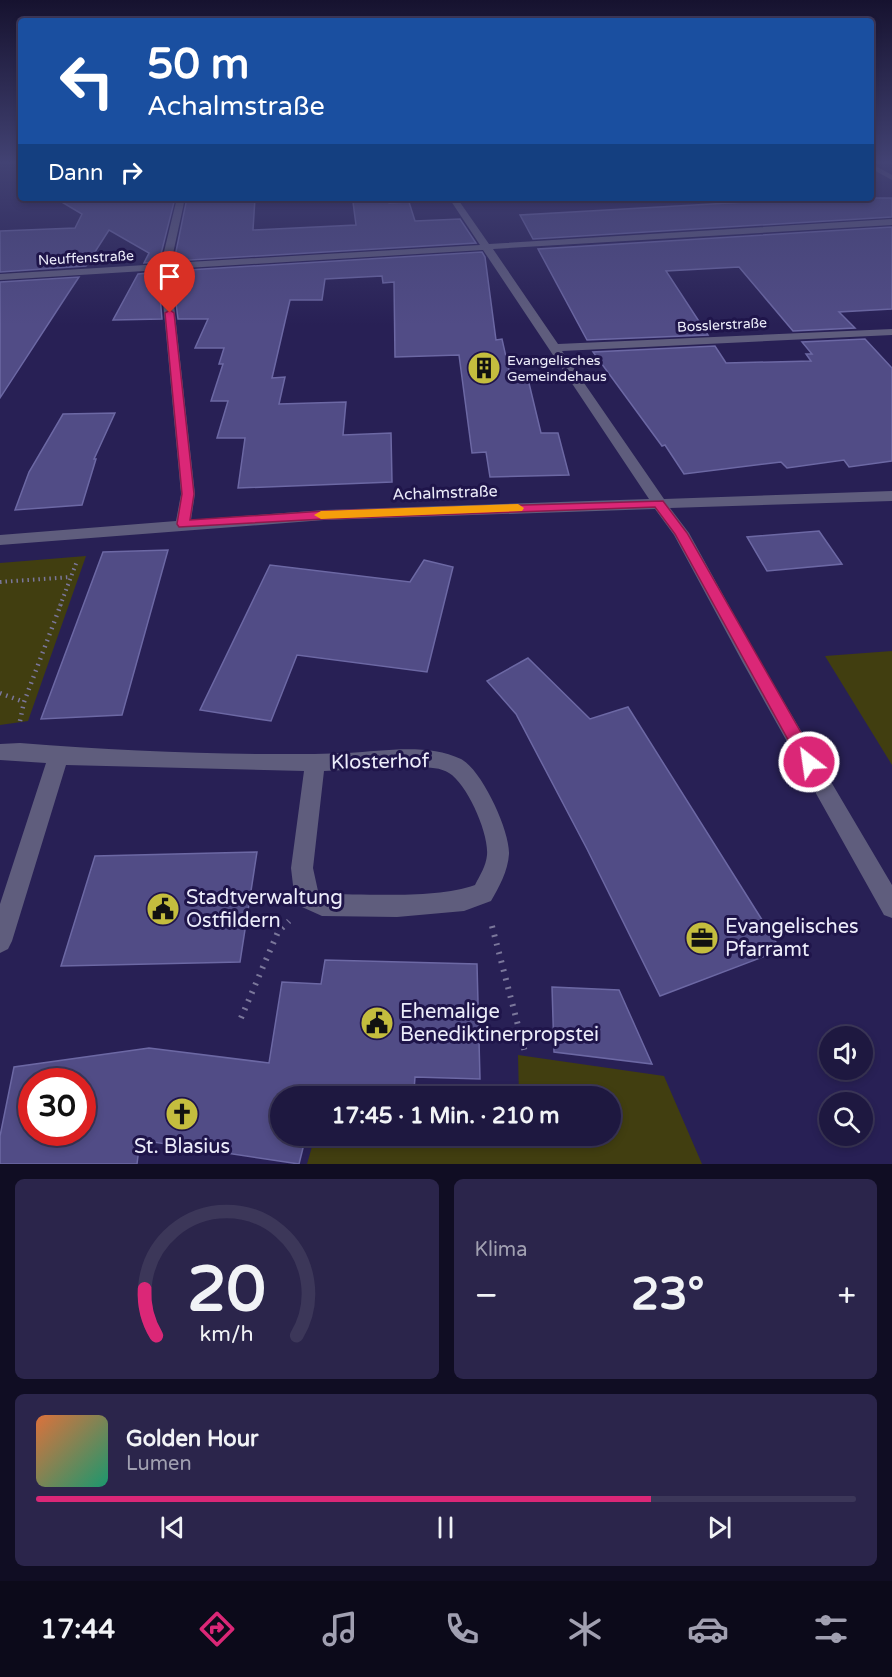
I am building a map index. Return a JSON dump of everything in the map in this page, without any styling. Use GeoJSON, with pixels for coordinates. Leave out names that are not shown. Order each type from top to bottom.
{"type":"FeatureCollection","features":[{"type":"Feature","properties":{"kind":"street"},"geometry":{"type":"LineString","coordinates":[[177,216],[165,267],[188,494],[183,524]]}},
{"type":"Feature","properties":{"kind":"street"},"geometry":{"type":"LineString","coordinates":[[465,216],[681,533],[749,658],[892,907]]}},
{"type":"Feature","properties":{"kind":"street","name":"Neuffenstraße"},"geometry":{"type":"LineString","coordinates":[[0,277],[892,222]]}},
{"type":"Feature","properties":{"kind":"street","name":"Bosslerstraße"},"geometry":{"type":"LineString","coordinates":[[554,348],[892,332]]}},
{"type":"Feature","properties":{"kind":"street","name":"Achalmstraße"},"geometry":{"type":"LineString","coordinates":[[0,540],[183,524],[324,515],[892,496]]}},
{"type":"Feature","properties":{"kind":"street","name":"Klosterhof"},"geometry":{"type":"LineString","coordinates":[[8,752],[58,757],[315,763],[422,759],[456,766],[471,780],[498,846],[496,867],[483,893]]}},
{"type":"Feature","properties":{"kind":"street"},"geometry":{"type":"LineString","coordinates":[[0,941],[58,757]]}},
{"type":"Feature","properties":{"kind":"street","name":"Klosterhof"},"geometry":{"type":"LineString","coordinates":[[310,899],[304,885],[302,868],[315,763]]}},
{"type":"Feature","properties":{"kind":"street"},"geometry":{"type":"LineString","coordinates":[[310,899],[322,905],[397,906],[464,900],[483,893]]}},
{"type":"Feature","properties":{"kind":"path"},"geometry":{"type":"LineString","coordinates":[[8,752],[85,534]]}},
{"type":"Feature","properties":{"kind":"path"},"geometry":{"type":"LineString","coordinates":[[0,582],[71,576]]}},
{"type":"Feature","properties":{"kind":"path"},"geometry":{"type":"LineString","coordinates":[[0,693],[24,702]]}},
{"type":"Feature","properties":{"kind":"path"},"geometry":{"type":"LineString","coordinates":[[483,893],[526,1056]]}},
{"type":"Feature","properties":{"kind":"path"},"geometry":{"type":"LineString","coordinates":[[241,1018],[278,932],[310,899]]}},
{"type":"Feature","properties":{"kind":"shaded area"},"geometry":{"type":"Polygon","coordinates":[[[86,556],[28,721],[0,725],[0,563],[86,556]]]}},
{"type":"Feature","properties":{"kind":"shaded area"},"geometry":{"type":"Polygon","coordinates":[[[892,651],[892,765],[825,656],[892,651]]]}},
{"type":"Feature","properties":{"kind":"shaded area"},"geometry":{"type":"Polygon","coordinates":[[[518,1055],[664,1076],[702,1164],[307,1164],[312,1146],[621,1146],[621,1086],[519,1086],[518,1055]]]}},
{"type":"Feature","properties":{"kind":"building"},"geometry":{"type":"Polygon","coordinates":[[[81,216],[170,216],[159,262],[144,263],[149,253],[109,230],[86,266],[0,272],[0,231],[75,228],[81,216]]]}},
{"type":"Feature","properties":{"kind":"building"},"geometry":{"type":"Polygon","coordinates":[[[183,216],[254,216],[253,230],[356,225],[355,216],[414,216],[415,221],[460,219],[476,243],[174,261],[183,216]]]}},
{"type":"Feature","properties":{"kind":"building"},"geometry":{"type":"Polygon","coordinates":[[[521,216],[892,216],[892,217],[533,239],[521,216]]]}},
{"type":"Feature","properties":{"kind":"building"},"geometry":{"type":"Polygon","coordinates":[[[892,227],[892,309],[839,312],[855,328],[793,331],[739,267],[666,271],[708,335],[587,340],[538,249],[892,227]]]}},
{"type":"Feature","properties":{"kind":"building"},"geometry":{"type":"Polygon","coordinates":[[[482,252],[485,257],[496,340],[502,339],[511,379],[528,379],[541,433],[558,433],[569,475],[490,477],[486,452],[472,453],[459,355],[395,357],[394,282],[383,283],[382,276],[325,279],[322,300],[290,300],[272,378],[285,377],[279,404],[346,402],[343,435],[391,433],[392,482],[238,488],[245,438],[217,438],[228,401],[211,401],[223,364],[219,364],[224,348],[195,348],[208,319],[178,319],[172,271],[482,252]]]}},
{"type":"Feature","properties":{"kind":"building"},"geometry":{"type":"Polygon","coordinates":[[[158,272],[162,319],[113,320],[138,274],[158,272]]]}},
{"type":"Feature","properties":{"kind":"building"},"geometry":{"type":"Polygon","coordinates":[[[79,277],[69,292],[0,398],[0,282],[79,277]]]}},
{"type":"Feature","properties":{"kind":"building"},"geometry":{"type":"Polygon","coordinates":[[[865,339],[892,368],[892,461],[849,467],[844,460],[787,468],[781,462],[684,474],[665,445],[662,446],[593,352],[715,346],[726,363],[811,361],[806,354],[812,354],[802,342],[865,339]]]}},
{"type":"Feature","properties":{"kind":"building"},"geometry":{"type":"Polygon","coordinates":[[[115,413],[94,459],[96,459],[82,505],[15,510],[29,472],[63,414],[115,413]]]}},
{"type":"Feature","properties":{"kind":"building"},"geometry":{"type":"Polygon","coordinates":[[[819,531],[842,564],[767,571],[747,537],[819,531]]]}},
{"type":"Feature","properties":{"kind":"building"},"geometry":{"type":"Polygon","coordinates":[[[168,550],[122,715],[41,719],[103,552],[168,550]]]}},
{"type":"Feature","properties":{"kind":"building"},"geometry":{"type":"Polygon","coordinates":[[[424,560],[453,567],[427,672],[297,655],[271,721],[200,710],[270,565],[410,582],[424,560]]]}},
{"type":"Feature","properties":{"kind":"building"},"geometry":{"type":"Polygon","coordinates":[[[528,658],[590,719],[628,707],[781,950],[660,996],[587,849],[516,714],[487,681],[528,658]]]}},
{"type":"Feature","properties":{"kind":"building","name":"Stadtverwaltung Ostfildern"},"geometry":{"type":"Polygon","coordinates":[[[257,852],[240,962],[61,966],[95,856],[257,852]]]}},
{"type":"Feature","properties":{"kind":"building"},"geometry":{"type":"Polygon","coordinates":[[[325,960],[477,964],[480,1079],[415,1077],[414,1086],[270,1086],[270,1146],[304,1146],[299,1164],[140,1140],[137,1164],[0,1164],[0,1136],[14,1067],[149,1048],[269,1063],[282,982],[321,984],[325,960]]]}},
{"type":"Feature","properties":{"kind":"building"},"geometry":{"type":"Polygon","coordinates":[[[552,987],[619,990],[652,1064],[554,1052],[552,987]]]}},
{"type":"Feature","properties":{"kind":"slow traffic"},"geometry":{"type":"LineString","coordinates":[[321,515],[518,508]]}},
{"type":"Feature","properties":{"kind":"place","name":"Evangelisches Gemeindehaus"},"geometry":{"type":"Point","coordinates":[484,368]}},
{"type":"Feature","properties":{"kind":"place","name":"Stadtverwaltung Ostfildern"},"geometry":{"type":"Point","coordinates":[163,909]}},
{"type":"Feature","properties":{"kind":"place","name":"Evangelisches Pfarramt"},"geometry":{"type":"Point","coordinates":[702,938]}},
{"type":"Feature","properties":{"kind":"place","name":"Ehemalige Benediktinerpropstei"},"geometry":{"type":"Point","coordinates":[377,1023]}},
{"type":"Feature","properties":{"kind":"place","name":"St. Blasius"},"geometry":{"type":"Point","coordinates":[182,1114]}},
{"type":"Feature","properties":{"kind":"route"},"geometry":{"type":"LineString","coordinates":[[170,313],[188,494],[183,524],[324,515],[659,503],[681,533],[809,762]]}}]}
